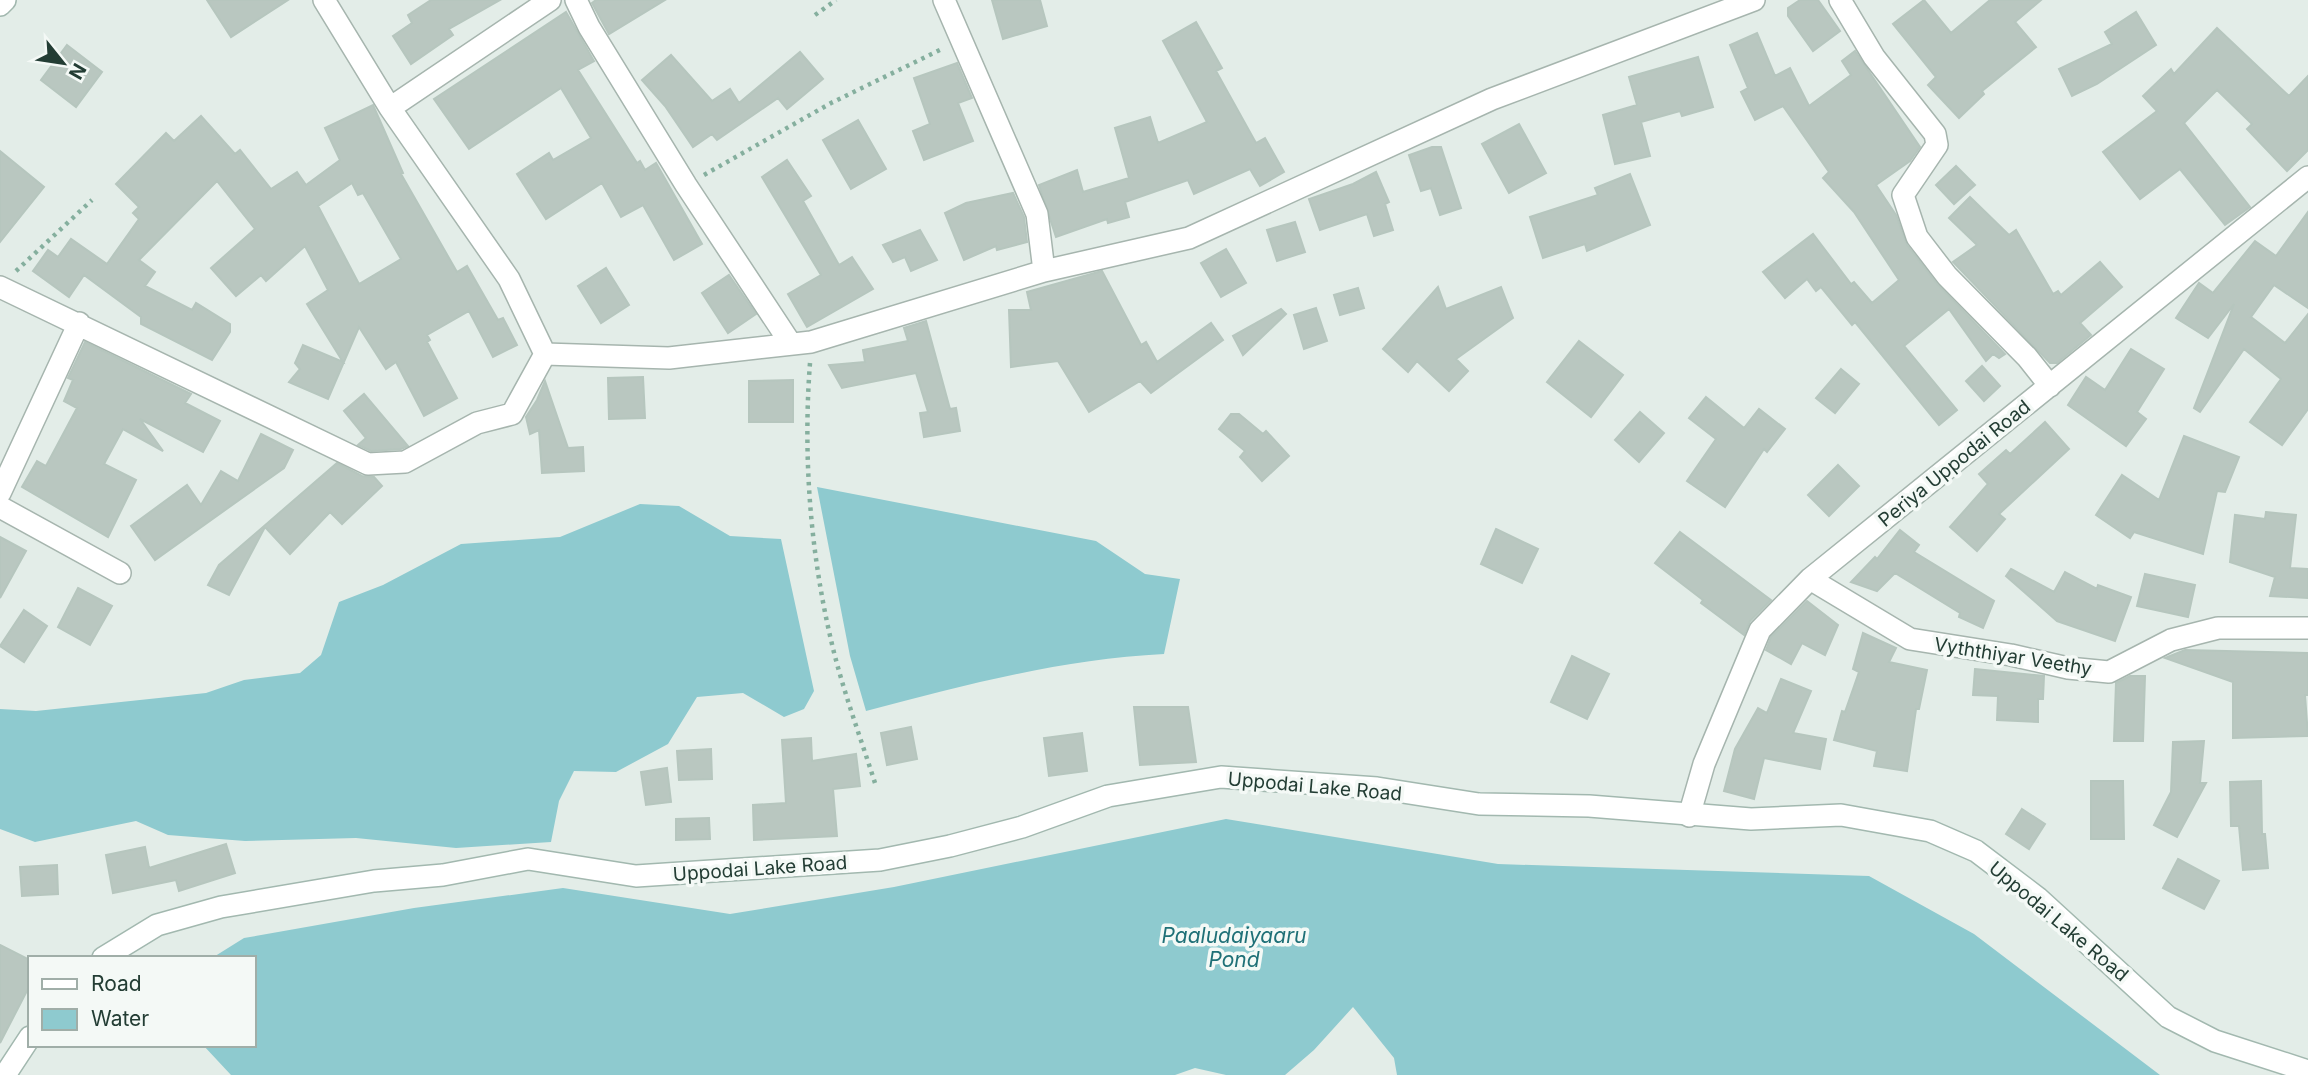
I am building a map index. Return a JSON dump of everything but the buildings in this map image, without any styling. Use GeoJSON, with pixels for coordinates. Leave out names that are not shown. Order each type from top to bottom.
{"type":"FeatureCollection","features":[{"type":"Feature","properties":{"kind":"street"},"geometry":{"type":"LineString","coordinates":[[0,5],[5,0]]}},
{"type":"Feature","properties":{"kind":"street"},"geometry":{"type":"LineString","coordinates":[[324,0],[390,108],[509,279],[545,354]]}},
{"type":"Feature","properties":{"kind":"street"},"geometry":{"type":"LineString","coordinates":[[390,108],[550,0]]}},
{"type":"Feature","properties":{"kind":"street"},"geometry":{"type":"LineString","coordinates":[[576,0],[589,27],[686,185],[801,343]]}},
{"type":"Feature","properties":{"kind":"street"},"geometry":{"type":"LineString","coordinates":[[944,0],[1037,214],[1044,271]]}},
{"type":"Feature","properties":{"kind":"street"},"geometry":{"type":"LineString","coordinates":[[545,354],[669,358],[801,343],[1044,271],[1189,238],[1492,99],[1754,0]]}},
{"type":"Feature","properties":{"kind":"street"},"geometry":{"type":"LineString","coordinates":[[1840,0],[1874,57],[1935,134],[1937,145],[1903,195],[1917,237],[1947,276],[2027,357],[2050,386]]}},
{"type":"Feature","properties":{"kind":"street","name":"Periya Uppodai Road"},"geometry":{"type":"LineString","coordinates":[[1689,817],[1704,764],[1760,630],[1810,579],[2308,177]]}},
{"type":"Feature","properties":{"kind":"street"},"geometry":{"type":"LineString","coordinates":[[5,282],[79,323],[368,464],[405,462],[477,423],[512,414],[545,354]]}},
{"type":"Feature","properties":{"kind":"street"},"geometry":{"type":"LineString","coordinates":[[0,493],[79,323]]}},
{"type":"Feature","properties":{"kind":"street"},"geometry":{"type":"LineString","coordinates":[[0,507],[120,573]]}},
{"type":"Feature","properties":{"kind":"street","name":"Vyththiyar Veethy"},"geometry":{"type":"LineString","coordinates":[[1810,579],[1910,639],[2011,655],[2068,668],[2109,672],[2171,639],[2218,628],[2308,628]]}},
{"type":"Feature","properties":{"kind":"street","name":"Uppodai Lake Road"},"geometry":{"type":"LineString","coordinates":[[106,956],[157,925],[208,910],[374,881],[443,875],[528,859],[636,876],[880,860],[1022,827],[1108,796],[1221,777],[1377,788],[1479,804],[1589,806],[1689,817],[1751,819],[1842,815],[1930,831],[1976,851],[2038,898],[2168,1017],[2215,1041],[2308,1071]]}},
{"type":"Feature","properties":{"kind":"street"},"geometry":{"type":"LineString","coordinates":[[5,1075],[28,1040]]}},
{"type":"Feature","properties":{"kind":"path"},"geometry":{"type":"LineString","coordinates":[[815,15],[836,0]]}},
{"type":"Feature","properties":{"kind":"path"},"geometry":{"type":"LineString","coordinates":[[686,185],[831,103],[963,39]]}},
{"type":"Feature","properties":{"kind":"path"},"geometry":{"type":"LineString","coordinates":[[5,282],[92,200]]}},
{"type":"Feature","properties":{"kind":"path"},"geometry":{"type":"LineString","coordinates":[[801,343],[807,395],[812,542],[831,642],[875,783]]}},
{"type":"Feature","properties":{"kind":"water"},"geometry":{"type":"Polygon","coordinates":[[[817,487],[1096,541],[1145,574],[1180,579],[1164,654],[1051,667],[866,711],[850,656],[817,487]]]}},
{"type":"Feature","properties":{"kind":"water"},"geometry":{"type":"Polygon","coordinates":[[[640,504],[679,506],[730,536],[781,539],[814,691],[804,709],[784,717],[743,693],[697,697],[668,744],[616,772],[574,771],[559,801],[551,842],[456,848],[356,838],[245,841],[168,835],[136,821],[35,842],[0,829],[0,709],[36,711],[206,693],[244,680],[300,673],[321,655],[339,602],[383,585],[461,544],[560,537],[640,504]]]}},
{"type":"Feature","properties":{"kind":"water","name":"Paaludaiyaaru Pond"},"geometry":{"type":"Polygon","coordinates":[[[1226,819],[1498,864],[1869,876],[1974,934],[2160,1075],[1397,1075],[1394,1058],[1353,1007],[1314,1050],[1285,1075],[1226,1075],[1195,1068],[1175,1075],[231,1075],[205,1047],[256,1047],[256,956],[215,956],[244,938],[414,908],[563,888],[730,914],[894,887],[1226,819]]]}}]}
